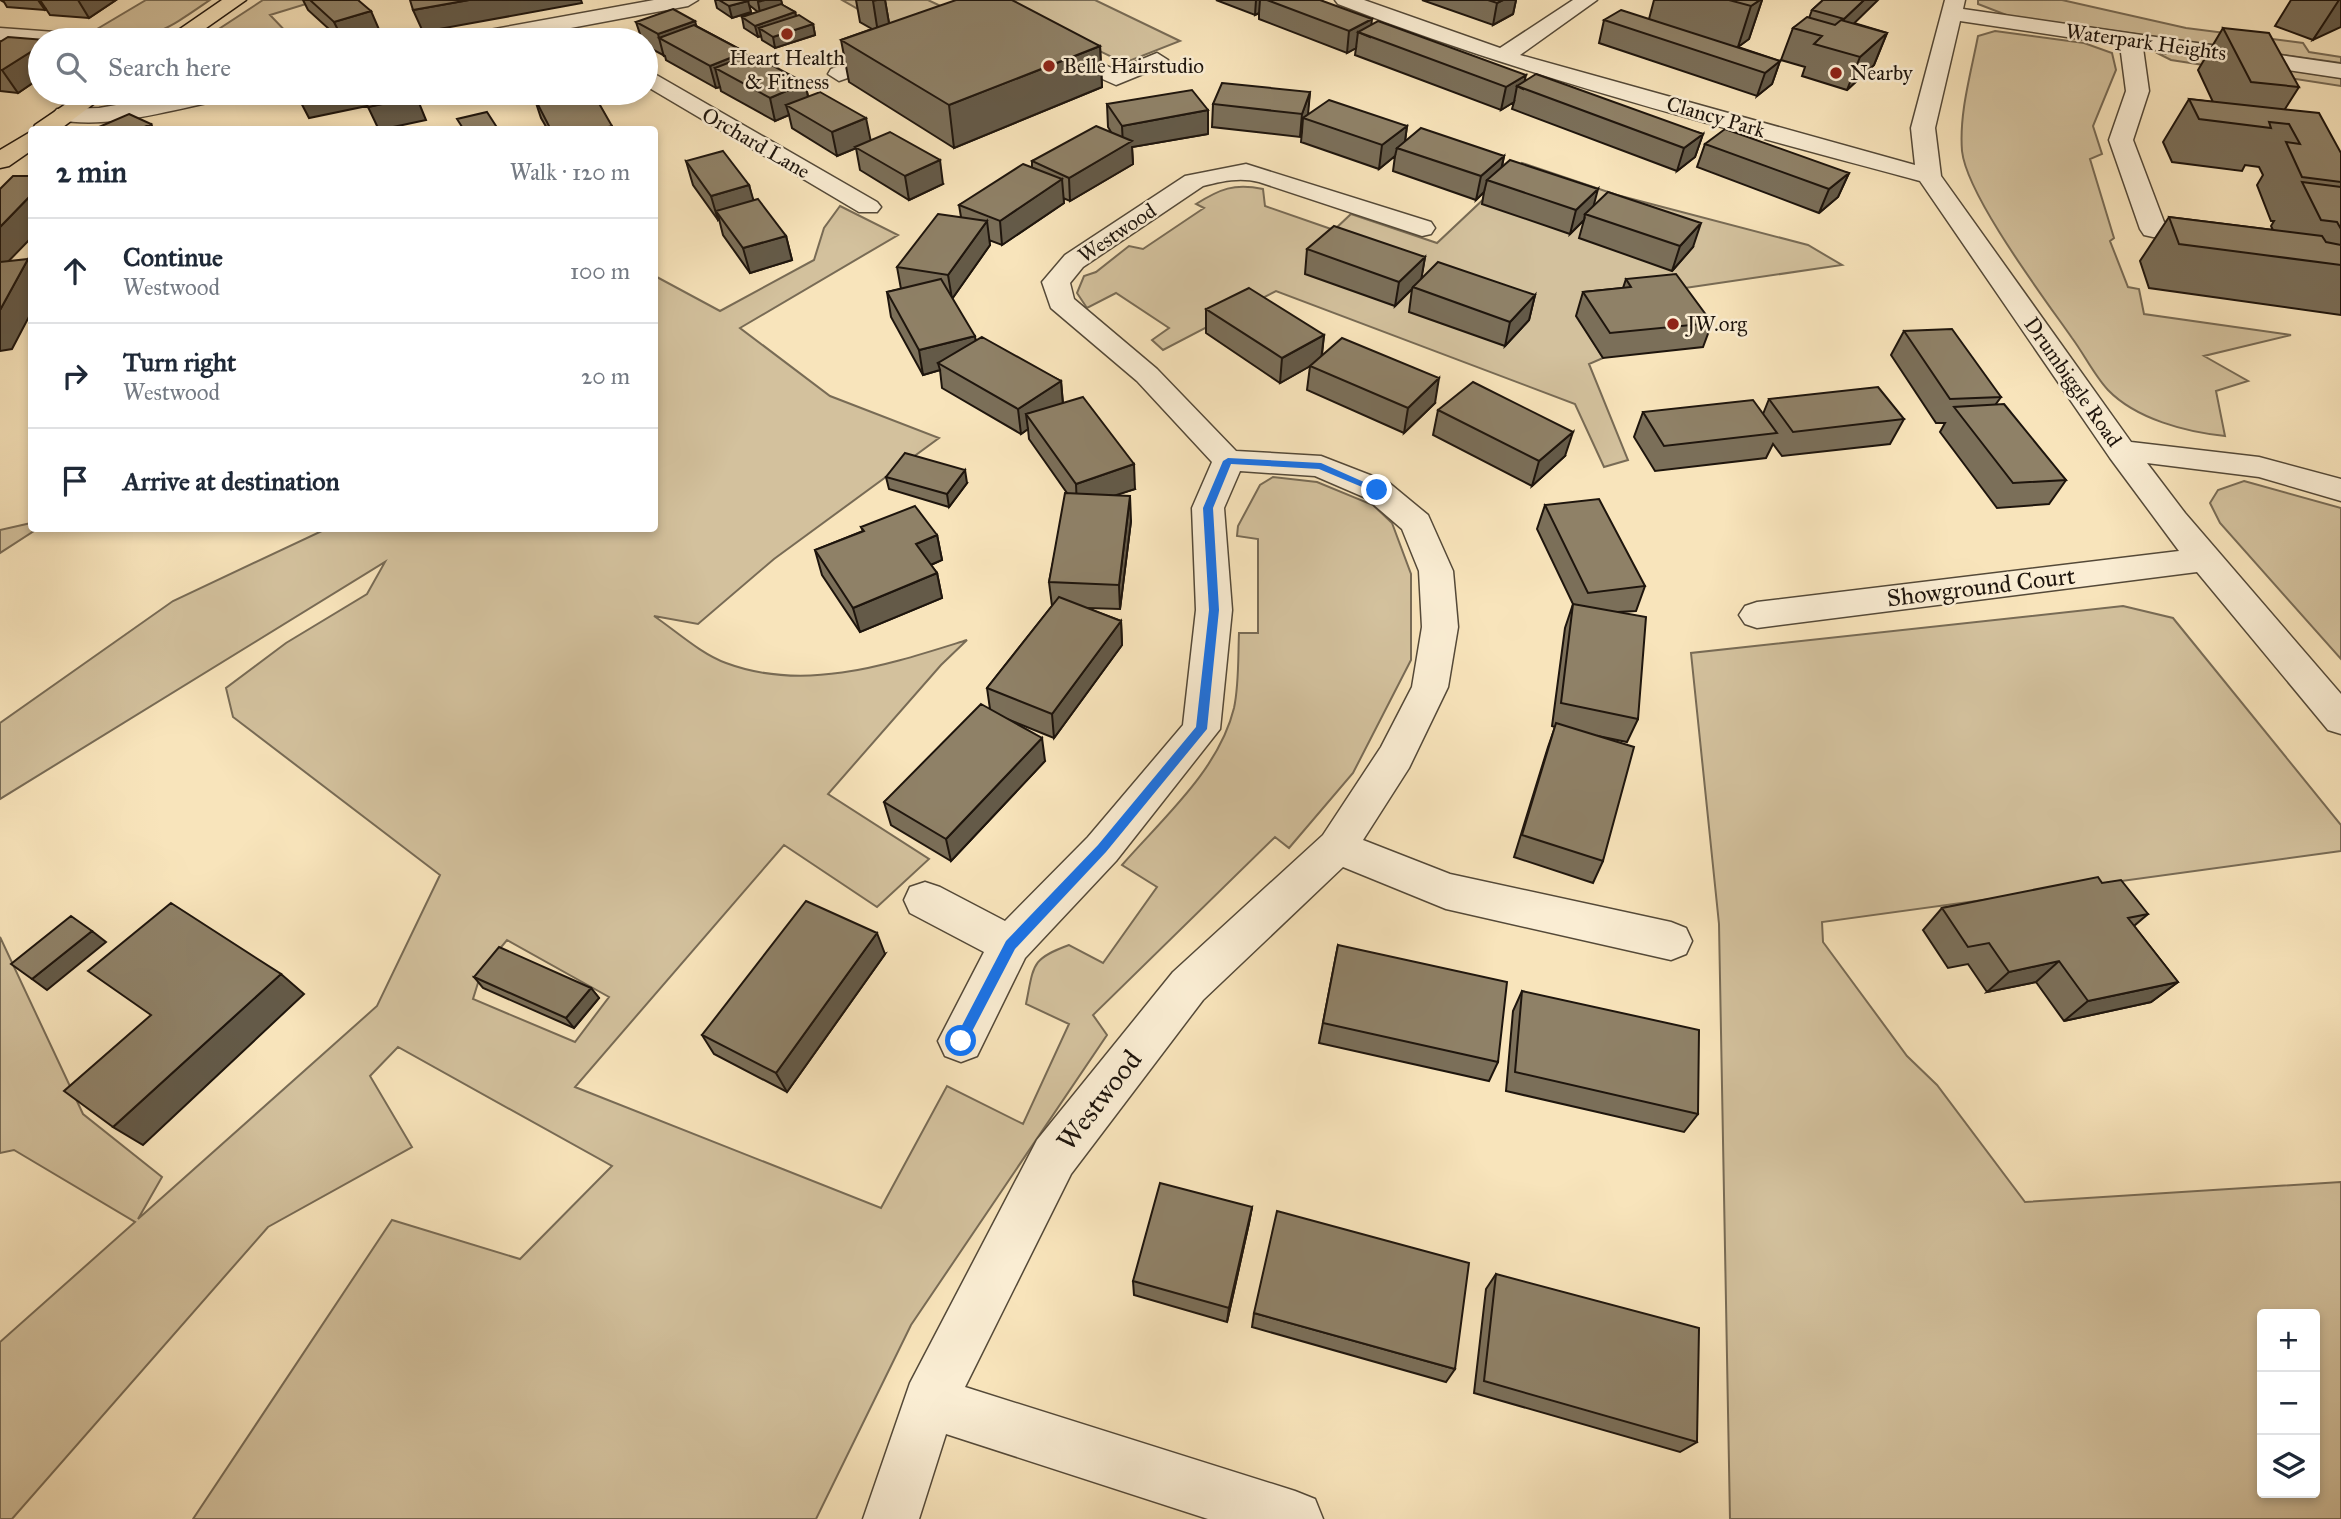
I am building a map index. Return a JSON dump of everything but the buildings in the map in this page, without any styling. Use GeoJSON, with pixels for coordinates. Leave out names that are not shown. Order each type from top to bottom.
{"type":"FeatureCollection","features":[{"type":"Feature","properties":{"kind":"main road"},"geometry":{"type":"LineString","coordinates":[[193,28],[236,0]]}},
{"type":"Feature","properties":{"kind":"main road"},"geometry":{"type":"LineString","coordinates":[[48,126],[79,105]]}},
{"type":"Feature","properties":{"kind":"main road"},"geometry":{"type":"LineString","coordinates":[[0,160],[28,141]]}},
{"type":"Feature","properties":{"kind":"street"},"geometry":{"type":"LineString","coordinates":[[539,28],[688,0]]}},
{"type":"Feature","properties":{"kind":"street","name":"Clancy Park"},"geometry":{"type":"LineString","coordinates":[[1345,0],[1410,26],[1503,56],[1929,176]]}},
{"type":"Feature","properties":{"kind":"street"},"geometry":{"type":"LineString","coordinates":[[1503,56],[1587,0]]}},
{"type":"Feature","properties":{"kind":"street","name":"Waterpark Heights"},"geometry":{"type":"LineString","coordinates":[[1953,6],[2130,40],[2341,71]]}},
{"type":"Feature","properties":{"kind":"street","name":"Drumbiggle Road"},"geometry":{"type":"LineString","coordinates":[[1953,6],[1923,128],[1929,176],[2121,451],[2206,559],[2341,720]]}},
{"type":"Feature","properties":{"kind":"street"},"geometry":{"type":"LineString","coordinates":[[578,21],[584,28]]}},
{"type":"Feature","properties":{"kind":"street"},"geometry":{"type":"LineString","coordinates":[[0,34],[28,36]]}},
{"type":"Feature","properties":{"kind":"street"},"geometry":{"type":"LineString","coordinates":[[1029,37],[1116,78],[1157,60]]}},
{"type":"Feature","properties":{"kind":"street"},"geometry":{"type":"LineString","coordinates":[[2130,40],[2141,80],[2138,104],[2121,140],[2153,229],[2242,240]]}},
{"type":"Feature","properties":{"kind":"street"},"geometry":{"type":"LineString","coordinates":[[839,74],[915,46]]}},
{"type":"Feature","properties":{"kind":"street","name":"Orchard Lane"},"geometry":{"type":"LineString","coordinates":[[658,84],[868,207]]}},
{"type":"Feature","properties":{"kind":"street"},"geometry":{"type":"LineString","coordinates":[[65,114],[99,115],[155,105]]}},
{"type":"Feature","properties":{"kind":"street","name":"Westwood"},"geometry":{"type":"LineString","coordinates":[[891,1519],[929,1402],[1055,1157],[1188,986],[1337,847],[1395,757],[1430,687],[1440,627],[1436,571],[1416,523],[1377,490],[1321,466],[1228,461],[1147,375],[1061,303],[1056,282],[1085,253],[1194,181],[1219,174],[1246,171],[1267,176],[1422,228]]}},
{"type":"Feature","properties":{"kind":"street"},"geometry":{"type":"LineString","coordinates":[[2121,451],[2235,460],[2308,477],[2341,490]]}},
{"type":"Feature","properties":{"kind":"street"},"geometry":{"type":"LineString","coordinates":[[961,1041],[1010,945],[1102,849],[1201,729],[1214,610],[1208,508],[1228,461]]}},
{"type":"Feature","properties":{"kind":"street","name":"Showground Court"},"geometry":{"type":"LineString","coordinates":[[1757,615],[2206,559]]}},
{"type":"Feature","properties":{"kind":"street"},"geometry":{"type":"LineString","coordinates":[[1337,847],[1446,891],[1671,941]]}},
{"type":"Feature","properties":{"kind":"street"},"geometry":{"type":"LineString","coordinates":[[925,900],[1010,945]]}},
{"type":"Feature","properties":{"kind":"street"},"geometry":{"type":"LineString","coordinates":[[929,1402],[1295,1519]]}},
{"type":"Feature","properties":{"kind":"shaded area"},"geometry":{"type":"Polygon","coordinates":[[[146,0],[210,0],[167,28],[99,28],[146,0]]]}},
{"type":"Feature","properties":{"kind":"shaded area"},"geometry":{"type":"Polygon","coordinates":[[[263,0],[319,0],[270,15],[282,28],[220,28],[263,0]]]}},
{"type":"Feature","properties":{"kind":"shaded area"},"geometry":{"type":"Polygon","coordinates":[[[842,0],[928,0],[966,18],[900,33],[842,0]]]}},
{"type":"Feature","properties":{"kind":"shaded area"},"geometry":{"type":"Polygon","coordinates":[[[995,0],[1095,0],[1180,41],[1124,63],[995,0]]]}},
{"type":"Feature","properties":{"kind":"shaded area"},"geometry":{"type":"Polygon","coordinates":[[[1978,0],[2062,0],[2186,28],[2303,43],[2309,52],[2341,57],[2341,63],[2009,16],[1978,4],[1978,0]]]}},
{"type":"Feature","properties":{"kind":"shaded area"},"geometry":{"type":"Polygon","coordinates":[[[1995,31],[2084,43],[2112,53],[2116,70],[2093,126],[2102,154],[2090,159],[2114,238],[2110,241],[2128,287],[2139,289],[2144,314],[2291,335],[2204,356],[2248,381],[2216,391],[2225,436],[2162,422],[2133,409],[2108,390],[2026,273],[1977,194],[1962,151],[1962,122],[1978,36],[1995,31]]]}},
{"type":"Feature","properties":{"kind":"shaded area"},"geometry":{"type":"Polygon","coordinates":[[[2176,53],[2341,78],[2341,86],[2171,60],[2159,54],[2176,53]]]}},
{"type":"Feature","properties":{"kind":"shaded area"},"geometry":{"type":"Polygon","coordinates":[[[1522,163],[1617,195],[1808,245],[1842,265],[1685,288],[1577,316],[1603,358],[1589,364],[1628,460],[1604,467],[1575,404],[1276,291],[1163,350],[1152,340],[1169,328],[1116,293],[1087,308],[1077,293],[1084,276],[1096,272],[1129,246],[1143,249],[1204,208],[1196,204],[1228,189],[1263,189],[1265,206],[1334,230],[1351,214],[1437,243],[1522,163]]]}},
{"type":"Feature","properties":{"kind":"shaded area"},"geometry":{"type":"Polygon","coordinates":[[[840,206],[898,235],[740,328],[830,396],[939,438],[774,559],[698,624],[654,616],[698,648],[726,663],[756,672],[787,675],[848,672],[967,640],[941,665],[828,794],[929,859],[877,907],[784,845],[575,1087],[881,1208],[947,1086],[1023,1124],[1069,1024],[1026,1004],[1036,965],[1047,954],[1069,945],[1103,963],[1157,887],[1122,865],[1203,773],[1227,731],[1236,699],[1239,633],[1258,633],[1258,539],[1237,536],[1238,526],[1260,485],[1273,477],[1317,482],[1373,505],[1392,523],[1411,574],[1411,660],[1353,773],[1289,848],[1275,837],[1093,1015],[1107,1035],[911,1325],[816,1519],[193,1519],[392,1220],[520,1259],[612,1166],[398,1047],[370,1076],[412,1147],[268,1227],[12,1519],[0,1519],[0,1342],[135,1222],[14,1150],[0,1153],[0,937],[83,1114],[162,1177],[138,1219],[377,1006],[440,875],[233,717],[226,688],[286,643],[367,594],[385,562],[0,799],[0,723],[173,601],[320,532],[658,532],[658,278],[720,311],[814,260],[824,228],[840,206]],[[507,940],[482,970],[473,999],[575,1042],[609,997],[507,940]]]}},
{"type":"Feature","properties":{"kind":"shaded area"},"geometry":{"type":"Polygon","coordinates":[[[2244,481],[2341,508],[2341,659],[2220,523],[2210,503],[2218,490],[2244,481]]]}},
{"type":"Feature","properties":{"kind":"shaded area"},"geometry":{"type":"Polygon","coordinates":[[[28,524],[28,532],[32,532],[0,553],[0,530],[28,524]]]}},
{"type":"Feature","properties":{"kind":"shaded area"},"geometry":{"type":"Polygon","coordinates":[[[2123,606],[2173,618],[2341,825],[2341,851],[1822,922],[1823,942],[1907,1056],[1937,1085],[2025,1202],[2341,1182],[2341,1519],[1730,1519],[1719,924],[1691,653],[2123,606]]]}},
{"type":"Feature","properties":{"kind":"place","name":"Heart Health & Fitness"},"geometry":{"type":"Point","coordinates":[787,34]}},
{"type":"Feature","properties":{"kind":"place","name":"Belle Hairstudio"},"geometry":{"type":"Point","coordinates":[1049,66]}},
{"type":"Feature","properties":{"kind":"place","name":"Nearby"},"geometry":{"type":"Point","coordinates":[1836,73]}},
{"type":"Feature","properties":{"kind":"place","name":"JW.org"},"geometry":{"type":"Point","coordinates":[1673,324]}},
{"type":"Feature","properties":{"kind":"route"},"geometry":{"type":"LineString","coordinates":[[961,1041],[1010,945],[1102,849],[1201,729],[1214,610],[1208,508],[1228,461],[1275,461],[1321,466],[1377,490]]}}]}
